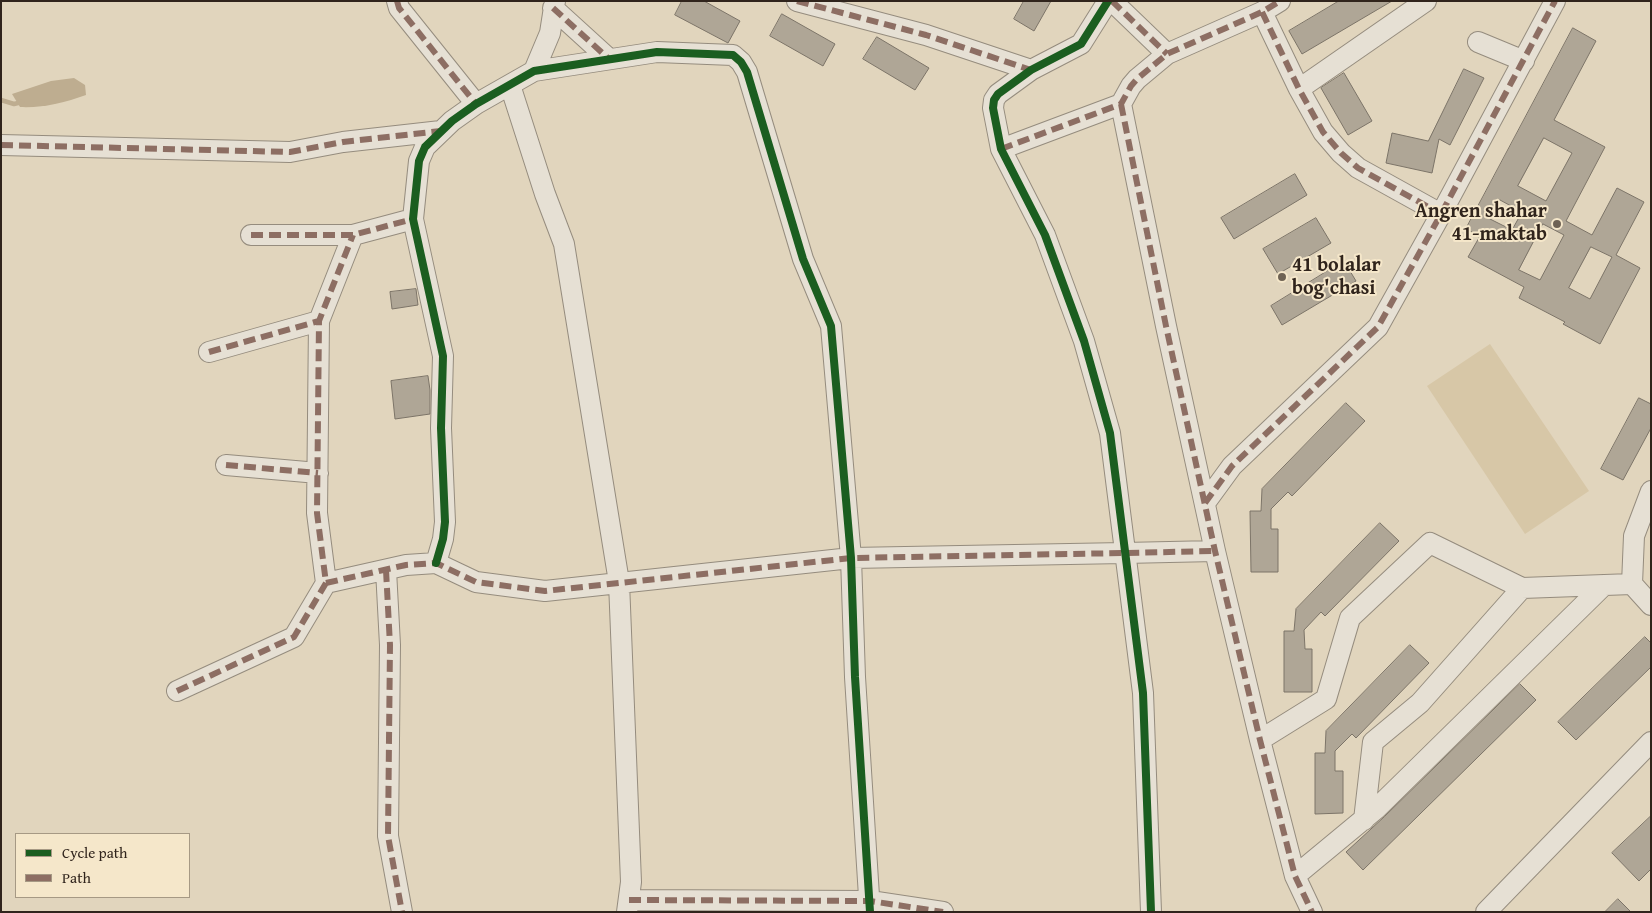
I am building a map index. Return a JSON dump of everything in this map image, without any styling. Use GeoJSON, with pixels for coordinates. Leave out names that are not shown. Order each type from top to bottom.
{"type":"FeatureCollection","features":[{"type":"Feature","properties":{"kind":"street"},"geometry":{"type":"LineString","coordinates":[[396,1],[476,104]]}},
{"type":"Feature","properties":{"kind":"street"},"geometry":{"type":"LineString","coordinates":[[797,1],[926,35],[1032,70]]}},
{"type":"Feature","properties":{"kind":"street"},"geometry":{"type":"LineString","coordinates":[[1108,1],[1081,44],[1032,70],[998,94],[994,100],[993,108],[1001,149],[1044,235],[1084,341],[1110,433],[1143,693],[1151,912]]}},
{"type":"Feature","properties":{"kind":"street"},"geometry":{"type":"LineString","coordinates":[[1112,1],[1167,54]]}},
{"type":"Feature","properties":{"kind":"street"},"geometry":{"type":"LineString","coordinates":[[1001,149],[1121,104],[1137,79],[1167,54],[1262,12],[1280,1]]}},
{"type":"Feature","properties":{"kind":"street"},"geometry":{"type":"LineString","coordinates":[[1299,89],[1426,1]]}},
{"type":"Feature","properties":{"kind":"street"},"geometry":{"type":"LineString","coordinates":[[1205,503],[1232,466],[1378,326],[1441,214],[1555,1]]}},
{"type":"Feature","properties":{"kind":"street"},"geometry":{"type":"LineString","coordinates":[[554,5],[609,59]]}},
{"type":"Feature","properties":{"kind":"street"},"geometry":{"type":"LineString","coordinates":[[534,71],[550,33],[554,5]]}},
{"type":"Feature","properties":{"kind":"street"},"geometry":{"type":"LineString","coordinates":[[1262,12],[1322,132],[1358,168],[1441,214]]}},
{"type":"Feature","properties":{"kind":"street"},"geometry":{"type":"LineString","coordinates":[[1478,42],[1524,61]]}},
{"type":"Feature","properties":{"kind":"street"},"geometry":{"type":"LineString","coordinates":[[436,562],[443,539],[445,522],[440,428],[443,356],[412,219],[419,161],[426,147],[441,131],[476,104],[534,71],[657,52],[729,54],[737,58],[745,68],[803,259],[831,326],[851,558],[855,677],[870,906]]}},
{"type":"Feature","properties":{"kind":"street"},"geometry":{"type":"LineString","coordinates":[[510,85],[545,194],[564,244],[619,582],[631,882],[628,906],[870,906],[943,912]]}},
{"type":"Feature","properties":{"kind":"street"},"geometry":{"type":"LineString","coordinates":[[1121,104],[1166,326],[1215,550],[1260,740],[1295,876],[1312,912]]}},
{"type":"Feature","properties":{"kind":"street"},"geometry":{"type":"LineString","coordinates":[[1,146],[290,152],[343,142],[441,131]]}},
{"type":"Feature","properties":{"kind":"street"},"geometry":{"type":"LineString","coordinates":[[251,235],[353,235],[412,219]]}},
{"type":"Feature","properties":{"kind":"street"},"geometry":{"type":"LineString","coordinates":[[177,691],[294,637],[326,583],[317,512],[320,322],[353,235]]}},
{"type":"Feature","properties":{"kind":"street"},"geometry":{"type":"LineString","coordinates":[[209,352],[320,322]]}},
{"type":"Feature","properties":{"kind":"street"},"geometry":{"type":"LineString","coordinates":[[226,465],[318,472]]}},
{"type":"Feature","properties":{"kind":"street"},"geometry":{"type":"LineString","coordinates":[[1651,491],[1634,536],[1632,584],[1651,605]]}},
{"type":"Feature","properties":{"kind":"street"},"geometry":{"type":"LineString","coordinates":[[1260,740],[1326,698],[1350,618],[1430,543],[1522,588],[1632,584]]}},
{"type":"Feature","properties":{"kind":"street"},"geometry":{"type":"LineString","coordinates":[[326,583],[406,565],[436,562],[476,582],[545,591],[851,558],[1124,554],[1215,550]]}},
{"type":"Feature","properties":{"kind":"street"},"geometry":{"type":"LineString","coordinates":[[386,570],[390,645],[388,836],[402,912]]}},
{"type":"Feature","properties":{"kind":"street"},"geometry":{"type":"LineString","coordinates":[[1295,876],[1364,820],[1604,585]]}},
{"type":"Feature","properties":{"kind":"street"},"geometry":{"type":"LineString","coordinates":[[1364,820],[1373,742],[1420,703],[1522,588]]}},
{"type":"Feature","properties":{"kind":"street"},"geometry":{"type":"LineString","coordinates":[[1486,912],[1651,742]]}},
{"type":"Feature","properties":{"kind":"shaded area"},"geometry":{"type":"Polygon","coordinates":[[[74,78],[85,85],[86,95],[37,107],[20,107],[12,94],[51,81],[74,78]]]}},
{"type":"Feature","properties":{"kind":"shaded area"},"geometry":{"type":"Polygon","coordinates":[[[1490,344],[1589,491],[1525,534],[1427,386],[1490,344]]]}},
{"type":"Feature","properties":{"kind":"building"},"geometry":{"type":"Polygon","coordinates":[[[682,1],[704,1],[740,21],[728,43],[675,15],[682,1]]]}},
{"type":"Feature","properties":{"kind":"building"},"geometry":{"type":"Polygon","coordinates":[[[1024,1],[1051,1],[1034,31],[1014,19],[1024,1]]]}},
{"type":"Feature","properties":{"kind":"building"},"geometry":{"type":"Polygon","coordinates":[[[1339,1],[1392,1],[1302,54],[1289,31],[1339,1]]]}},
{"type":"Feature","properties":{"kind":"building"},"geometry":{"type":"Polygon","coordinates":[[[782,14],[835,44],[823,66],[770,36],[782,14]]]}},
{"type":"Feature","properties":{"kind":"building"},"geometry":{"type":"Polygon","coordinates":[[[1573,28],[1596,41],[1554,120],[1605,147],[1566,221],[1592,235],[1617,188],[1644,202],[1616,255],[1640,268],[1600,344],[1563,324],[1565,322],[1519,298],[1524,287],[1468,257],[1480,236],[1466,229],[1573,28]],[[1544,138],[1518,186],[1546,201],[1572,153],[1544,138]],[[1500,200],[1490,219],[1512,230],[1522,212],[1500,200]],[[1543,224],[1519,270],[1540,280],[1564,235],[1543,224]],[[1591,247],[1569,288],[1590,299],[1612,257],[1591,247]]]}},
{"type":"Feature","properties":{"kind":"building"},"geometry":{"type":"Polygon","coordinates":[[[877,37],[929,68],[915,90],[863,59],[877,37]]]}},
{"type":"Feature","properties":{"kind":"building"},"geometry":{"type":"Polygon","coordinates":[[[1464,69],[1484,78],[1450,145],[1439,139],[1432,173],[1386,163],[1392,133],[1428,141],[1464,69]]]}},
{"type":"Feature","properties":{"kind":"building"},"geometry":{"type":"Polygon","coordinates":[[[1344,73],[1372,121],[1348,135],[1321,88],[1344,73]]]}},
{"type":"Feature","properties":{"kind":"building"},"geometry":{"type":"Polygon","coordinates":[[[1295,174],[1307,195],[1234,239],[1221,218],[1295,174]]]}},
{"type":"Feature","properties":{"kind":"building"},"geometry":{"type":"Polygon","coordinates":[[[1316,218],[1331,243],[1278,274],[1263,249],[1316,218]]]}},
{"type":"Feature","properties":{"kind":"building"},"geometry":{"type":"Polygon","coordinates":[[[1344,261],[1356,281],[1282,325],[1271,306],[1344,261]]]}},
{"type":"Feature","properties":{"kind":"building"},"geometry":{"type":"Polygon","coordinates":[[[416,289],[418,305],[392,309],[390,292],[416,289]]]}},
{"type":"Feature","properties":{"kind":"building"},"geometry":{"type":"Polygon","coordinates":[[[428,376],[430,414],[395,419],[391,381],[428,376]]]}},
{"type":"Feature","properties":{"kind":"building"},"geometry":{"type":"Polygon","coordinates":[[[1639,398],[1651,404],[1651,428],[1623,480],[1601,469],[1639,398]]]}},
{"type":"Feature","properties":{"kind":"building"},"geometry":{"type":"Polygon","coordinates":[[[1346,403],[1365,421],[1292,496],[1288,492],[1271,509],[1271,529],[1278,529],[1278,572],[1251,572],[1250,511],[1261,511],[1262,489],[1346,403]]]}},
{"type":"Feature","properties":{"kind":"building"},"geometry":{"type":"Polygon","coordinates":[[[1380,523],[1399,541],[1325,616],[1321,612],[1304,630],[1305,649],[1312,649],[1312,692],[1284,692],[1284,631],[1294,631],[1296,609],[1380,523]]]}},
{"type":"Feature","properties":{"kind":"building"},"geometry":{"type":"Polygon","coordinates":[[[1645,637],[1651,643],[1651,667],[1576,740],[1558,722],[1645,637]]]}},
{"type":"Feature","properties":{"kind":"building"},"geometry":{"type":"Polygon","coordinates":[[[1410,645],[1429,663],[1356,738],[1352,734],[1335,751],[1335,771],[1343,771],[1343,813],[1315,814],[1315,753],[1325,753],[1326,731],[1410,645]]]}},
{"type":"Feature","properties":{"kind":"building"},"geometry":{"type":"Polygon","coordinates":[[[1520,684],[1536,700],[1363,870],[1346,852],[1520,684]]]}},
{"type":"Feature","properties":{"kind":"building"},"geometry":{"type":"Polygon","coordinates":[[[1651,816],[1651,869],[1639,881],[1612,853],[1651,816]]]}},
{"type":"Feature","properties":{"kind":"building"},"geometry":{"type":"Polygon","coordinates":[[[1618,899],[1631,912],[1605,912],[1618,899]]]}},
{"type":"Feature","properties":{"kind":"waterway"},"geometry":{"type":"LineString","coordinates":[[1,100],[14,104],[22,102]]}},
{"type":"Feature","properties":{"kind":"marked path"},"geometry":{"type":"LineString","coordinates":[[397,1],[399,8],[476,104]]}},
{"type":"Feature","properties":{"kind":"marked path"},"geometry":{"type":"LineString","coordinates":[[797,1],[926,35],[1031,70]]}},
{"type":"Feature","properties":{"kind":"marked path"},"geometry":{"type":"LineString","coordinates":[[1112,1],[1167,54]]}},
{"type":"Feature","properties":{"kind":"marked path"},"geometry":{"type":"LineString","coordinates":[[1001,149],[1121,104],[1137,79],[1167,54],[1262,12],[1280,1]]}},
{"type":"Feature","properties":{"kind":"marked path"},"geometry":{"type":"LineString","coordinates":[[1205,503],[1232,466],[1378,327],[1555,1]]}},
{"type":"Feature","properties":{"kind":"marked path"},"geometry":{"type":"LineString","coordinates":[[553,8],[609,59]]}},
{"type":"Feature","properties":{"kind":"marked path"},"geometry":{"type":"LineString","coordinates":[[1262,12],[1299,89],[1323,132],[1341,153],[1358,168],[1441,214]]}},
{"type":"Feature","properties":{"kind":"marked path"},"geometry":{"type":"LineString","coordinates":[[1121,104],[1166,326],[1215,551],[1295,876],[1312,912]]}},
{"type":"Feature","properties":{"kind":"marked path"},"geometry":{"type":"LineString","coordinates":[[1,145],[290,152],[343,142],[441,131]]}},
{"type":"Feature","properties":{"kind":"marked path"},"geometry":{"type":"LineString","coordinates":[[251,235],[353,235],[413,219]]}},
{"type":"Feature","properties":{"kind":"marked path"},"geometry":{"type":"LineString","coordinates":[[177,691],[294,637],[326,583],[317,513],[319,321],[353,235]]}},
{"type":"Feature","properties":{"kind":"marked path"},"geometry":{"type":"LineString","coordinates":[[209,352],[319,321]]}},
{"type":"Feature","properties":{"kind":"marked path"},"geometry":{"type":"LineString","coordinates":[[226,465],[318,473]]}},
{"type":"Feature","properties":{"kind":"marked path"},"geometry":{"type":"LineString","coordinates":[[326,583],[406,565],[436,563],[476,582],[545,591],[851,558],[1215,551]]}},
{"type":"Feature","properties":{"kind":"marked path"},"geometry":{"type":"LineString","coordinates":[[386,570],[390,645],[388,836],[402,912]]}},
{"type":"Feature","properties":{"kind":"marked path"},"geometry":{"type":"LineString","coordinates":[[629,900],[870,901],[943,912]]}},
{"type":"Feature","properties":{"kind":"cycle path"},"geometry":{"type":"LineString","coordinates":[[1108,1],[1081,44],[1031,70],[998,94],[994,100],[993,108],[1001,149],[1045,235],[1084,341],[1110,433],[1143,693],[1151,912]]}},
{"type":"Feature","properties":{"kind":"cycle path"},"geometry":{"type":"LineString","coordinates":[[436,563],[443,539],[445,522],[441,428],[443,356],[413,219],[419,161],[425,147],[452,121],[476,104],[534,71],[657,52],[733,55],[741,62],[747,72],[803,259],[831,326],[851,558],[855,677],[870,912]]}},
{"type":"Feature","properties":{"kind":"place","name":"Angren shahar 41-maktab"},"geometry":{"type":"Point","coordinates":[1557,224]}},
{"type":"Feature","properties":{"kind":"place","name":"41 bolalar bog'chasi"},"geometry":{"type":"Point","coordinates":[1282,277]}}]}
